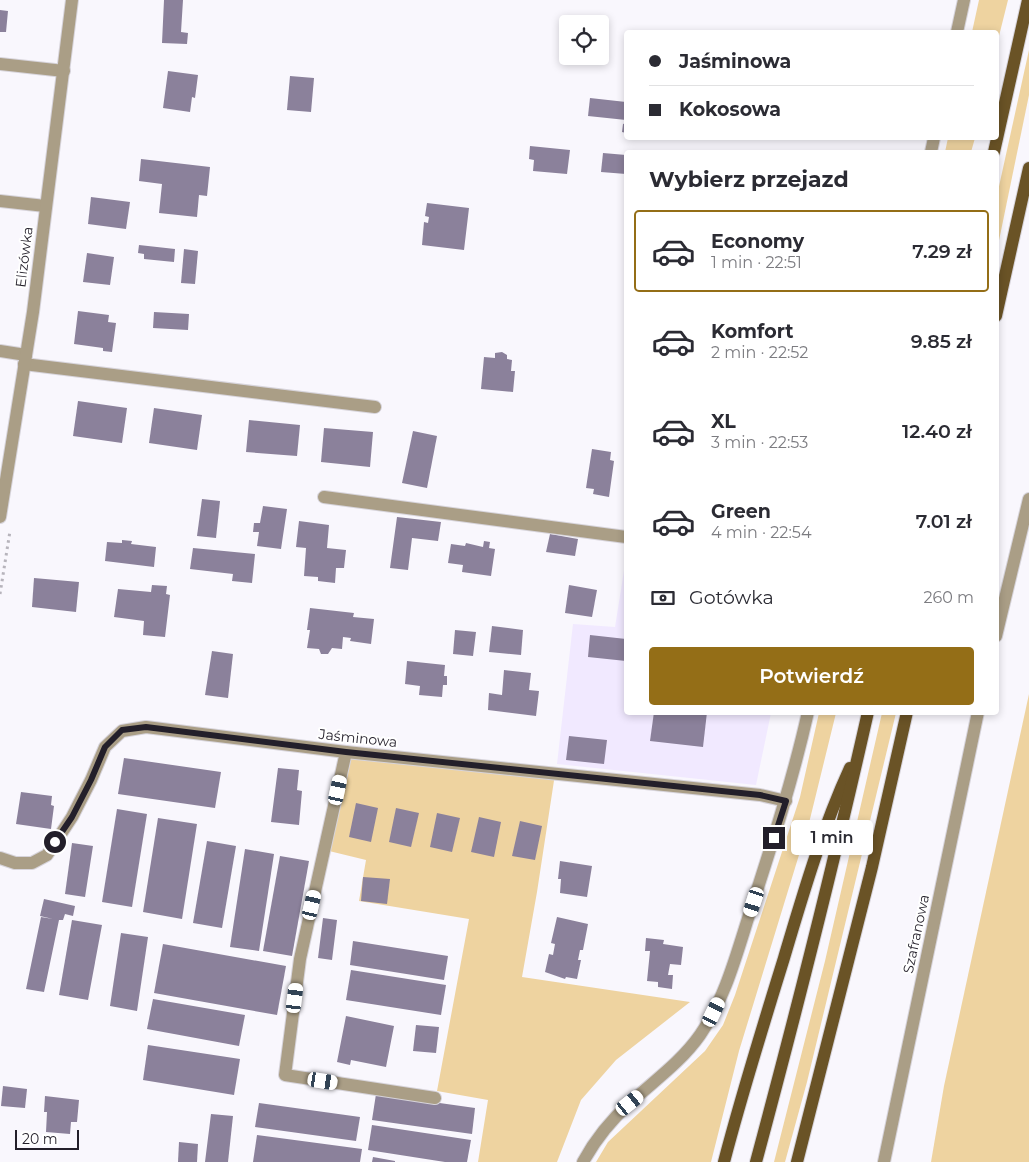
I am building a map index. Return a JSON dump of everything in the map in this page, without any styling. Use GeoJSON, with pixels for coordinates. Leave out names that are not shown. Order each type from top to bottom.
{"type":"FeatureCollection","features":[{"type":"Feature","properties":{"kind":"main road"},"geometry":{"type":"LineString","coordinates":[[999,130],[1028,0]]}},
{"type":"Feature","properties":{"kind":"main road"},"geometry":{"type":"LineString","coordinates":[[999,303],[1029,168]]}},
{"type":"Feature","properties":{"kind":"main road"},"geometry":{"type":"LineString","coordinates":[[756,1162],[809,962],[867,715]]}},
{"type":"Feature","properties":{"kind":"main road"},"geometry":{"type":"LineString","coordinates":[[797,1162],[872,866],[906,715]]}},
{"type":"Feature","properties":{"kind":"main road"},"geometry":{"type":"LineString","coordinates":[[724,1162],[745,1085],[828,817],[861,743]]}},
{"type":"Feature","properties":{"kind":"main road"},"geometry":{"type":"LineString","coordinates":[[806,1162],[812,1104]]}},
{"type":"Feature","properties":{"kind":"street","name":"Elizówka"},"geometry":{"type":"LineString","coordinates":[[0,517],[33,312],[72,0]]}},
{"type":"Feature","properties":{"kind":"street"},"geometry":{"type":"LineString","coordinates":[[957,30],[964,0]]}},
{"type":"Feature","properties":{"kind":"street"},"geometry":{"type":"LineString","coordinates":[[0,64],[64,71]]}},
{"type":"Feature","properties":{"kind":"street"},"geometry":{"type":"LineString","coordinates":[[0,201],[45,206]]}},
{"type":"Feature","properties":{"kind":"street"},"geometry":{"type":"LineString","coordinates":[[0,352],[25,359],[375,407]]}},
{"type":"Feature","properties":{"kind":"street"},"geometry":{"type":"LineString","coordinates":[[324,497],[624,537]]}},
{"type":"Feature","properties":{"kind":"street"},"geometry":{"type":"LineString","coordinates":[[999,624],[1029,499]]}},
{"type":"Feature","properties":{"kind":"street"},"geometry":{"type":"LineString","coordinates":[[583,1162],[605,1129],[630,1103],[663,1075],[693,1045],[706,1025],[727,982],[786,801],[807,715]]}},
{"type":"Feature","properties":{"kind":"street","name":"Szafranowa"},"geometry":{"type":"LineString","coordinates":[[884,1162],[977,715]]}},
{"type":"Feature","properties":{"kind":"street","name":"Jaśminowa"},"geometry":{"type":"LineString","coordinates":[[0,858],[15,863],[32,863],[47,855],[72,817],[105,747],[122,730],[146,727],[346,752],[760,795],[786,801]]}},
{"type":"Feature","properties":{"kind":"street"},"geometry":{"type":"LineString","coordinates":[[346,752],[300,959],[286,1075],[435,1098]]}},
{"type":"Feature","properties":{"kind":"shaded area"},"geometry":{"type":"Polygon","coordinates":[[[979,0],[1008,0],[999,36],[999,30],[972,30],[979,0]]]}},
{"type":"Feature","properties":{"kind":"shaded area"},"geometry":{"type":"Polygon","coordinates":[[[1029,50],[1029,95],[999,240],[999,186],[1029,50]]]}},
{"type":"Feature","properties":{"kind":"shaded area"},"geometry":{"type":"Polygon","coordinates":[[[948,140],[974,140],[972,150],[945,150],[948,140]]]}},
{"type":"Feature","properties":{"kind":"shaded area"},"geometry":{"type":"Polygon","coordinates":[[[624,571],[624,715],[771,715],[756,785],[557,764],[573,624],[615,627],[624,571]]]}},
{"type":"Feature","properties":{"kind":"shaded area"},"geometry":{"type":"Polygon","coordinates":[[[1029,694],[1029,1162],[931,1162],[944,1086],[1029,694]]]}},
{"type":"Feature","properties":{"kind":"shaded area"},"geometry":{"type":"Polygon","coordinates":[[[819,715],[836,715],[810,819],[739,1051],[711,1162],[596,1162],[608,1142],[705,1051],[723,1025],[735,995],[800,797],[819,715]]]}},
{"type":"Feature","properties":{"kind":"shaded area"},"geometry":{"type":"Polygon","coordinates":[[[882,715],[896,715],[807,1082],[785,1162],[774,1162],[825,961],[882,715]]]}},
{"type":"Feature","properties":{"kind":"shaded area"},"geometry":{"type":"Polygon","coordinates":[[[346,752],[555,774],[522,977],[690,1002],[616,1060],[581,1100],[557,1162],[478,1162],[488,1100],[437,1091],[469,919],[359,901],[366,860],[325,850],[346,752]]]}},
{"type":"Feature","properties":{"kind":"building"},"geometry":{"type":"Polygon","coordinates":[[[164,0],[183,0],[181,32],[188,33],[187,44],[162,43],[164,0]]]}},
{"type":"Feature","properties":{"kind":"building"},"geometry":{"type":"Polygon","coordinates":[[[0,10],[8,11],[6,32],[0,32],[0,10]]]}},
{"type":"Feature","properties":{"kind":"building"},"geometry":{"type":"Polygon","coordinates":[[[168,71],[198,75],[195,98],[192,97],[190,112],[163,108],[168,71]]]}},
{"type":"Feature","properties":{"kind":"building"},"geometry":{"type":"Polygon","coordinates":[[[290,76],[314,78],[311,112],[287,110],[290,76]]]}},
{"type":"Feature","properties":{"kind":"building"},"geometry":{"type":"Polygon","coordinates":[[[590,98],[624,102],[624,120],[588,116],[590,98]]]}},
{"type":"Feature","properties":{"kind":"building"},"geometry":{"type":"Polygon","coordinates":[[[530,146],[570,150],[567,174],[533,171],[534,160],[529,159],[530,146]]]}},
{"type":"Feature","properties":{"kind":"building"},"geometry":{"type":"Polygon","coordinates":[[[603,153],[624,155],[624,174],[601,172],[603,153]]]}},
{"type":"Feature","properties":{"kind":"building"},"geometry":{"type":"Polygon","coordinates":[[[141,159],[210,167],[207,196],[199,195],[197,217],[159,213],[162,184],[139,181],[141,159]]]}},
{"type":"Feature","properties":{"kind":"building"},"geometry":{"type":"Polygon","coordinates":[[[91,197],[130,202],[126,229],[88,224],[91,197]]]}},
{"type":"Feature","properties":{"kind":"building"},"geometry":{"type":"Polygon","coordinates":[[[427,203],[469,208],[464,250],[422,245],[424,222],[428,223],[429,217],[425,216],[427,203]]]}},
{"type":"Feature","properties":{"kind":"building"},"geometry":{"type":"Polygon","coordinates":[[[139,245],[175,249],[174,262],[144,259],[144,254],[138,253],[139,245]]]}},
{"type":"Feature","properties":{"kind":"building"},"geometry":{"type":"Polygon","coordinates":[[[184,249],[198,251],[195,284],[181,283],[184,249]]]}},
{"type":"Feature","properties":{"kind":"building"},"geometry":{"type":"Polygon","coordinates":[[[87,253],[114,257],[110,285],[83,282],[87,253]]]}},
{"type":"Feature","properties":{"kind":"building"},"geometry":{"type":"Polygon","coordinates":[[[78,311],[109,315],[108,322],[116,323],[112,352],[103,351],[103,348],[74,344],[78,311]]]}},
{"type":"Feature","properties":{"kind":"building"},"geometry":{"type":"Polygon","coordinates":[[[154,312],[189,314],[188,330],[153,328],[154,312]]]}},
{"type":"Feature","properties":{"kind":"building"},"geometry":{"type":"Polygon","coordinates":[[[502,352],[507,355],[507,359],[512,360],[511,371],[515,371],[513,392],[481,389],[484,357],[495,358],[495,353],[502,352]]]}},
{"type":"Feature","properties":{"kind":"building"},"geometry":{"type":"Polygon","coordinates":[[[78,401],[127,408],[122,443],[73,436],[78,401]]]}},
{"type":"Feature","properties":{"kind":"building"},"geometry":{"type":"Polygon","coordinates":[[[154,408],[202,415],[197,450],[149,443],[154,408]]]}},
{"type":"Feature","properties":{"kind":"building"},"geometry":{"type":"Polygon","coordinates":[[[249,420],[300,425],[297,456],[246,452],[249,420]]]}},
{"type":"Feature","properties":{"kind":"building"},"geometry":{"type":"Polygon","coordinates":[[[324,428],[373,432],[370,467],[321,462],[324,428]]]}},
{"type":"Feature","properties":{"kind":"building"},"geometry":{"type":"Polygon","coordinates":[[[413,431],[437,436],[427,488],[402,483],[413,431]]]}},
{"type":"Feature","properties":{"kind":"building"},"geometry":{"type":"Polygon","coordinates":[[[592,449],[611,452],[610,460],[614,461],[609,497],[593,494],[594,489],[586,488],[592,449]]]}},
{"type":"Feature","properties":{"kind":"building"},"geometry":{"type":"Polygon","coordinates":[[[202,499],[220,501],[216,538],[197,536],[202,499]]]}},
{"type":"Feature","properties":{"kind":"building"},"geometry":{"type":"Polygon","coordinates":[[[263,506],[287,509],[281,549],[257,546],[259,532],[253,532],[254,523],[260,523],[263,506]]]}},
{"type":"Feature","properties":{"kind":"building"},"geometry":{"type":"Polygon","coordinates":[[[397,517],[441,522],[438,541],[412,538],[408,570],[390,568],[397,517]]]}},
{"type":"Feature","properties":{"kind":"building"},"geometry":{"type":"Polygon","coordinates":[[[299,521],[329,525],[327,548],[346,550],[344,568],[336,568],[335,583],[318,581],[318,577],[304,576],[306,548],[296,547],[299,521]]]}},
{"type":"Feature","properties":{"kind":"building"},"geometry":{"type":"Polygon","coordinates":[[[550,534],[578,539],[575,556],[546,552],[550,534]]]}},
{"type":"Feature","properties":{"kind":"building"},"geometry":{"type":"Polygon","coordinates":[[[122,540],[132,541],[131,544],[156,547],[154,567],[105,561],[107,542],[122,543],[122,540]]]}},
{"type":"Feature","properties":{"kind":"building"},"geometry":{"type":"Polygon","coordinates":[[[484,541],[490,542],[489,548],[495,549],[491,576],[462,572],[463,565],[448,563],[451,544],[465,546],[466,543],[483,547],[484,541]]]}},
{"type":"Feature","properties":{"kind":"building"},"geometry":{"type":"Polygon","coordinates":[[[193,548],[255,554],[252,583],[232,581],[233,574],[190,569],[193,548]]]}},
{"type":"Feature","properties":{"kind":"building"},"geometry":{"type":"Polygon","coordinates":[[[34,578],[79,582],[76,612],[32,607],[34,578]]]}},
{"type":"Feature","properties":{"kind":"building"},"geometry":{"type":"Polygon","coordinates":[[[152,585],[167,586],[166,594],[170,595],[165,637],[143,635],[144,621],[114,617],[118,589],[151,592],[152,585]]]}},
{"type":"Feature","properties":{"kind":"building"},"geometry":{"type":"Polygon","coordinates":[[[569,585],[597,590],[592,617],[565,613],[569,585]]]}},
{"type":"Feature","properties":{"kind":"building"},"geometry":{"type":"Polygon","coordinates":[[[310,608],[354,613],[353,617],[374,619],[371,644],[350,641],[351,638],[343,637],[342,649],[332,648],[328,654],[321,654],[319,649],[307,648],[310,630],[307,630],[310,608]]]}},
{"type":"Feature","properties":{"kind":"building"},"geometry":{"type":"Polygon","coordinates":[[[492,626],[523,630],[521,655],[489,652],[492,626]]]}},
{"type":"Feature","properties":{"kind":"building"},"geometry":{"type":"Polygon","coordinates":[[[455,630],[476,632],[473,656],[453,654],[455,630]]]}},
{"type":"Feature","properties":{"kind":"building"},"geometry":{"type":"Polygon","coordinates":[[[590,635],[624,639],[624,661],[588,657],[590,635]]]}},
{"type":"Feature","properties":{"kind":"building"},"geometry":{"type":"Polygon","coordinates":[[[212,651],[233,654],[228,698],[205,695],[212,651]]]}},
{"type":"Feature","properties":{"kind":"building"},"geometry":{"type":"Polygon","coordinates":[[[407,661],[445,665],[444,676],[447,676],[447,685],[443,685],[442,697],[419,695],[420,686],[405,684],[407,661]]]}},
{"type":"Feature","properties":{"kind":"building"},"geometry":{"type":"Polygon","coordinates":[[[504,670],[531,673],[529,690],[539,691],[536,716],[488,710],[489,693],[502,695],[504,670]]]}},
{"type":"Feature","properties":{"kind":"building"},"geometry":{"type":"Polygon","coordinates":[[[654,715],[707,715],[703,747],[650,741],[654,715]]]}},
{"type":"Feature","properties":{"kind":"building"},"geometry":{"type":"Polygon","coordinates":[[[569,736],[607,740],[604,764],[566,760],[569,736]]]}},
{"type":"Feature","properties":{"kind":"building"},"geometry":{"type":"Polygon","coordinates":[[[124,758],[221,772],[215,808],[118,794],[124,758]]]}},
{"type":"Feature","properties":{"kind":"building"},"geometry":{"type":"Polygon","coordinates":[[[278,768],[299,770],[297,790],[302,791],[299,825],[271,822],[278,768]]]}},
{"type":"Feature","properties":{"kind":"building"},"geometry":{"type":"Polygon","coordinates":[[[21,792],[52,796],[51,805],[54,806],[51,829],[16,824],[21,792]]]}},
{"type":"Feature","properties":{"kind":"building"},"geometry":{"type":"Polygon","coordinates":[[[356,803],[378,808],[371,842],[349,837],[356,803]]]}},
{"type":"Feature","properties":{"kind":"building"},"geometry":{"type":"Polygon","coordinates":[[[396,808],[419,813],[411,847],[389,842],[396,808]]]}},
{"type":"Feature","properties":{"kind":"building"},"geometry":{"type":"Polygon","coordinates":[[[117,809],[147,814],[132,907],[102,902],[117,809]]]}},
{"type":"Feature","properties":{"kind":"building"},"geometry":{"type":"Polygon","coordinates":[[[437,813],[460,818],[452,852],[430,847],[437,813]]]}},
{"type":"Feature","properties":{"kind":"building"},"geometry":{"type":"Polygon","coordinates":[[[479,817],[501,822],[494,857],[471,852],[479,817]]]}},
{"type":"Feature","properties":{"kind":"building"},"geometry":{"type":"Polygon","coordinates":[[[158,818],[197,824],[182,919],[143,912],[158,818]]]}},
{"type":"Feature","properties":{"kind":"building"},"geometry":{"type":"Polygon","coordinates":[[[520,821],[542,826],[535,860],[512,856],[520,821]]]}},
{"type":"Feature","properties":{"kind":"building"},"geometry":{"type":"Polygon","coordinates":[[[207,841],[236,846],[222,928],[193,923],[207,841]]]}},
{"type":"Feature","properties":{"kind":"building"},"geometry":{"type":"Polygon","coordinates":[[[72,843],[93,846],[85,897],[65,894],[72,843]]]}},
{"type":"Feature","properties":{"kind":"building"},"geometry":{"type":"Polygon","coordinates":[[[245,849],[274,854],[259,951],[230,947],[245,849]]]}},
{"type":"Feature","properties":{"kind":"building"},"geometry":{"type":"Polygon","coordinates":[[[280,856],[309,861],[292,956],[263,951],[280,856]]]}},
{"type":"Feature","properties":{"kind":"building"},"geometry":{"type":"Polygon","coordinates":[[[560,861],[592,866],[587,897],[560,893],[561,879],[558,879],[560,861]]]}},
{"type":"Feature","properties":{"kind":"building"},"geometry":{"type":"Polygon","coordinates":[[[363,877],[390,879],[387,904],[361,901],[363,877]]]}},
{"type":"Feature","properties":{"kind":"building"},"geometry":{"type":"Polygon","coordinates":[[[44,899],[75,906],[73,916],[65,914],[63,920],[59,920],[44,992],[26,989],[41,917],[53,919],[40,916],[44,899]]]}},
{"type":"Feature","properties":{"kind":"building"},"geometry":{"type":"Polygon","coordinates":[[[557,917],[588,924],[583,950],[580,950],[578,960],[581,960],[577,979],[566,977],[565,979],[545,972],[549,954],[553,955],[555,944],[551,943],[557,917]]]}},
{"type":"Feature","properties":{"kind":"building"},"geometry":{"type":"Polygon","coordinates":[[[323,918],[337,920],[332,960],[318,958],[323,918]]]}},
{"type":"Feature","properties":{"kind":"building"},"geometry":{"type":"Polygon","coordinates":[[[72,920],[102,925],[88,1000],[59,995],[72,920]]]}},
{"type":"Feature","properties":{"kind":"building"},"geometry":{"type":"Polygon","coordinates":[[[121,933],[148,937],[137,1011],[110,1006],[121,933]]]}},
{"type":"Feature","properties":{"kind":"building"},"geometry":{"type":"Polygon","coordinates":[[[646,938],[664,940],[663,944],[683,947],[681,965],[670,964],[668,975],[673,975],[672,989],[658,987],[658,982],[647,981],[650,951],[645,951],[646,938]]]}},
{"type":"Feature","properties":{"kind":"building"},"geometry":{"type":"Polygon","coordinates":[[[353,941],[448,956],[444,980],[350,965],[353,941]]]}},
{"type":"Feature","properties":{"kind":"building"},"geometry":{"type":"Polygon","coordinates":[[[163,944],[286,966],[277,1015],[154,993],[163,944]]]}},
{"type":"Feature","properties":{"kind":"building"},"geometry":{"type":"Polygon","coordinates":[[[351,970],[446,985],[441,1015],[346,1000],[351,970]]]}},
{"type":"Feature","properties":{"kind":"building"},"geometry":{"type":"Polygon","coordinates":[[[153,999],[245,1015],[239,1046],[147,1029],[153,999]]]}},
{"type":"Feature","properties":{"kind":"building"},"geometry":{"type":"Polygon","coordinates":[[[346,1016],[394,1026],[386,1067],[351,1060],[350,1065],[337,1062],[346,1016]]]}},
{"type":"Feature","properties":{"kind":"building"},"geometry":{"type":"Polygon","coordinates":[[[416,1025],[439,1027],[436,1053],[413,1051],[416,1025]]]}},
{"type":"Feature","properties":{"kind":"building"},"geometry":{"type":"Polygon","coordinates":[[[148,1045],[240,1059],[234,1095],[143,1080],[148,1045]]]}},
{"type":"Feature","properties":{"kind":"building"},"geometry":{"type":"Polygon","coordinates":[[[3,1086],[27,1089],[25,1108],[1,1106],[3,1086]]]}},
{"type":"Feature","properties":{"kind":"building"},"geometry":{"type":"Polygon","coordinates":[[[376,1094],[475,1108],[472,1134],[372,1120],[376,1094]]]}},
{"type":"Feature","properties":{"kind":"building"},"geometry":{"type":"Polygon","coordinates":[[[45,1096],[79,1100],[77,1122],[71,1122],[70,1134],[46,1132],[47,1112],[44,1112],[45,1096]]]}},
{"type":"Feature","properties":{"kind":"building"},"geometry":{"type":"Polygon","coordinates":[[[259,1103],[360,1117],[356,1141],[255,1127],[259,1103]]]}},
{"type":"Feature","properties":{"kind":"building"},"geometry":{"type":"Polygon","coordinates":[[[211,1114],[233,1116],[228,1162],[205,1162],[211,1114]]]}},
{"type":"Feature","properties":{"kind":"building"},"geometry":{"type":"Polygon","coordinates":[[[372,1125],[471,1140],[467,1162],[445,1162],[368,1150],[372,1125]]]}},
{"type":"Feature","properties":{"kind":"building"},"geometry":{"type":"Polygon","coordinates":[[[257,1135],[362,1149],[360,1162],[253,1162],[257,1135]]]}},
{"type":"Feature","properties":{"kind":"building"},"geometry":{"type":"Polygon","coordinates":[[[179,1142],[198,1144],[197,1162],[178,1162],[179,1142]]]}},
{"type":"Feature","properties":{"kind":"building"},"geometry":{"type":"Polygon","coordinates":[[[373,1157],[395,1161],[395,1162],[372,1162],[373,1157]]]}},
{"type":"Feature","properties":{"kind":"route"},"geometry":{"type":"LineString","coordinates":[[55,842],[72,817],[105,747],[122,730],[146,727],[346,752],[772,797],[786,801],[774,838]]}}]}
